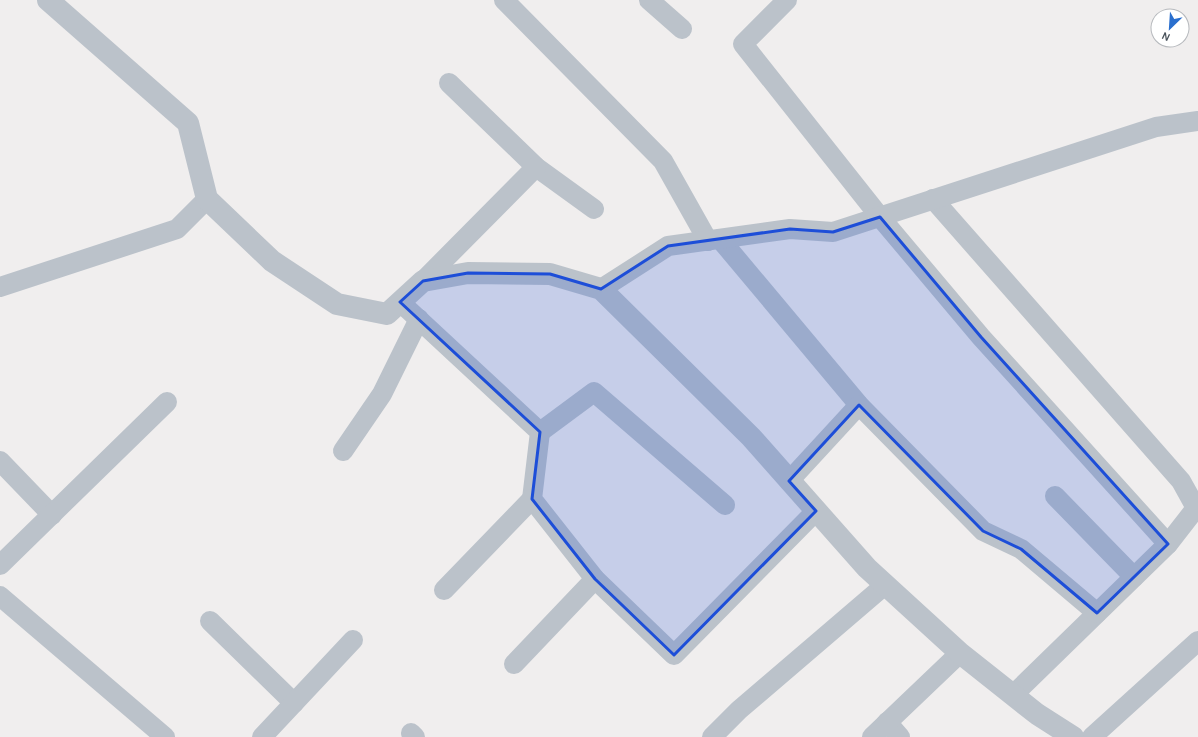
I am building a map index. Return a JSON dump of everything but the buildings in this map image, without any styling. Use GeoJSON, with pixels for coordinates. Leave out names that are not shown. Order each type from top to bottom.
{"type":"FeatureCollection","features":[{"type":"Feature","properties":{"kind":"street"},"geometry":{"type":"LineString","coordinates":[[48,0],[188,123],[207,199],[272,261],[337,304],[387,314],[424,282],[536,167]]}},
{"type":"Feature","properties":{"kind":"street"},"geometry":{"type":"LineString","coordinates":[[504,0],[663,161],[714,240],[859,405],[983,531],[1021,549],[1097,613]]}},
{"type":"Feature","properties":{"kind":"street"},"geometry":{"type":"LineString","coordinates":[[649,0],[682,29]]}},
{"type":"Feature","properties":{"kind":"street"},"geometry":{"type":"LineString","coordinates":[[787,0],[743,44],[880,217],[981,337],[1168,544]]}},
{"type":"Feature","properties":{"kind":"street"},"geometry":{"type":"LineString","coordinates":[[449,83],[536,167],[594,209]]}},
{"type":"Feature","properties":{"kind":"street"},"geometry":{"type":"LineString","coordinates":[[601,289],[668,246],[790,229],[833,232],[1156,127],[1198,121]]}},
{"type":"Feature","properties":{"kind":"street"},"geometry":{"type":"LineString","coordinates":[[0,287],[177,229],[207,199]]}},
{"type":"Feature","properties":{"kind":"street"},"geometry":{"type":"LineString","coordinates":[[933,199],[1180,481],[1196,508],[1168,544],[1013,695]]}},
{"type":"Feature","properties":{"kind":"street"},"geometry":{"type":"LineString","coordinates":[[424,282],[468,273],[550,274],[601,289],[751,437],[866,568],[960,653],[1037,714],[1073,737]]}},
{"type":"Feature","properties":{"kind":"street"},"geometry":{"type":"LineString","coordinates":[[400,302],[540,432]]}},
{"type":"Feature","properties":{"kind":"street"},"geometry":{"type":"LineString","coordinates":[[343,451],[382,394],[419,319]]}},
{"type":"Feature","properties":{"kind":"street"},"geometry":{"type":"LineString","coordinates":[[444,590],[532,499],[540,432],[594,392],[725,504]]}},
{"type":"Feature","properties":{"kind":"street"},"geometry":{"type":"LineString","coordinates":[[0,565],[167,402]]}},
{"type":"Feature","properties":{"kind":"street"},"geometry":{"type":"LineString","coordinates":[[789,481],[859,405]]}},
{"type":"Feature","properties":{"kind":"street"},"geometry":{"type":"LineString","coordinates":[[0,461],[52,515]]}},
{"type":"Feature","properties":{"kind":"street"},"geometry":{"type":"LineString","coordinates":[[1055,496],[1134,576]]}},
{"type":"Feature","properties":{"kind":"street"},"geometry":{"type":"LineString","coordinates":[[532,499],[595,579],[674,655],[816,511]]}},
{"type":"Feature","properties":{"kind":"street"},"geometry":{"type":"LineString","coordinates":[[514,664],[595,579]]}},
{"type":"Feature","properties":{"kind":"street"},"geometry":{"type":"LineString","coordinates":[[712,737],[739,710],[885,585]]}},
{"type":"Feature","properties":{"kind":"street"},"geometry":{"type":"LineString","coordinates":[[0,596],[165,737]]}},
{"type":"Feature","properties":{"kind":"street"},"geometry":{"type":"LineString","coordinates":[[210,621],[294,703]]}},
{"type":"Feature","properties":{"kind":"street"},"geometry":{"type":"LineString","coordinates":[[262,737],[353,640]]}},
{"type":"Feature","properties":{"kind":"street"},"geometry":{"type":"LineString","coordinates":[[1092,737],[1198,640]]}},
{"type":"Feature","properties":{"kind":"street"},"geometry":{"type":"LineString","coordinates":[[872,737],[960,653]]}},
{"type":"Feature","properties":{"kind":"street"},"geometry":{"type":"LineString","coordinates":[[887,722],[900,737]]}},
{"type":"Feature","properties":{"kind":"highlighted area"},"geometry":{"type":"Polygon","coordinates":[[[880,217],[981,337],[1168,544],[1097,613],[1021,549],[983,531],[859,405],[789,481],[816,511],[674,655],[595,579],[532,499],[540,432],[400,302],[423,281],[468,273],[550,274],[601,289],[668,246],[790,229],[833,232],[880,217]]]}}]}
